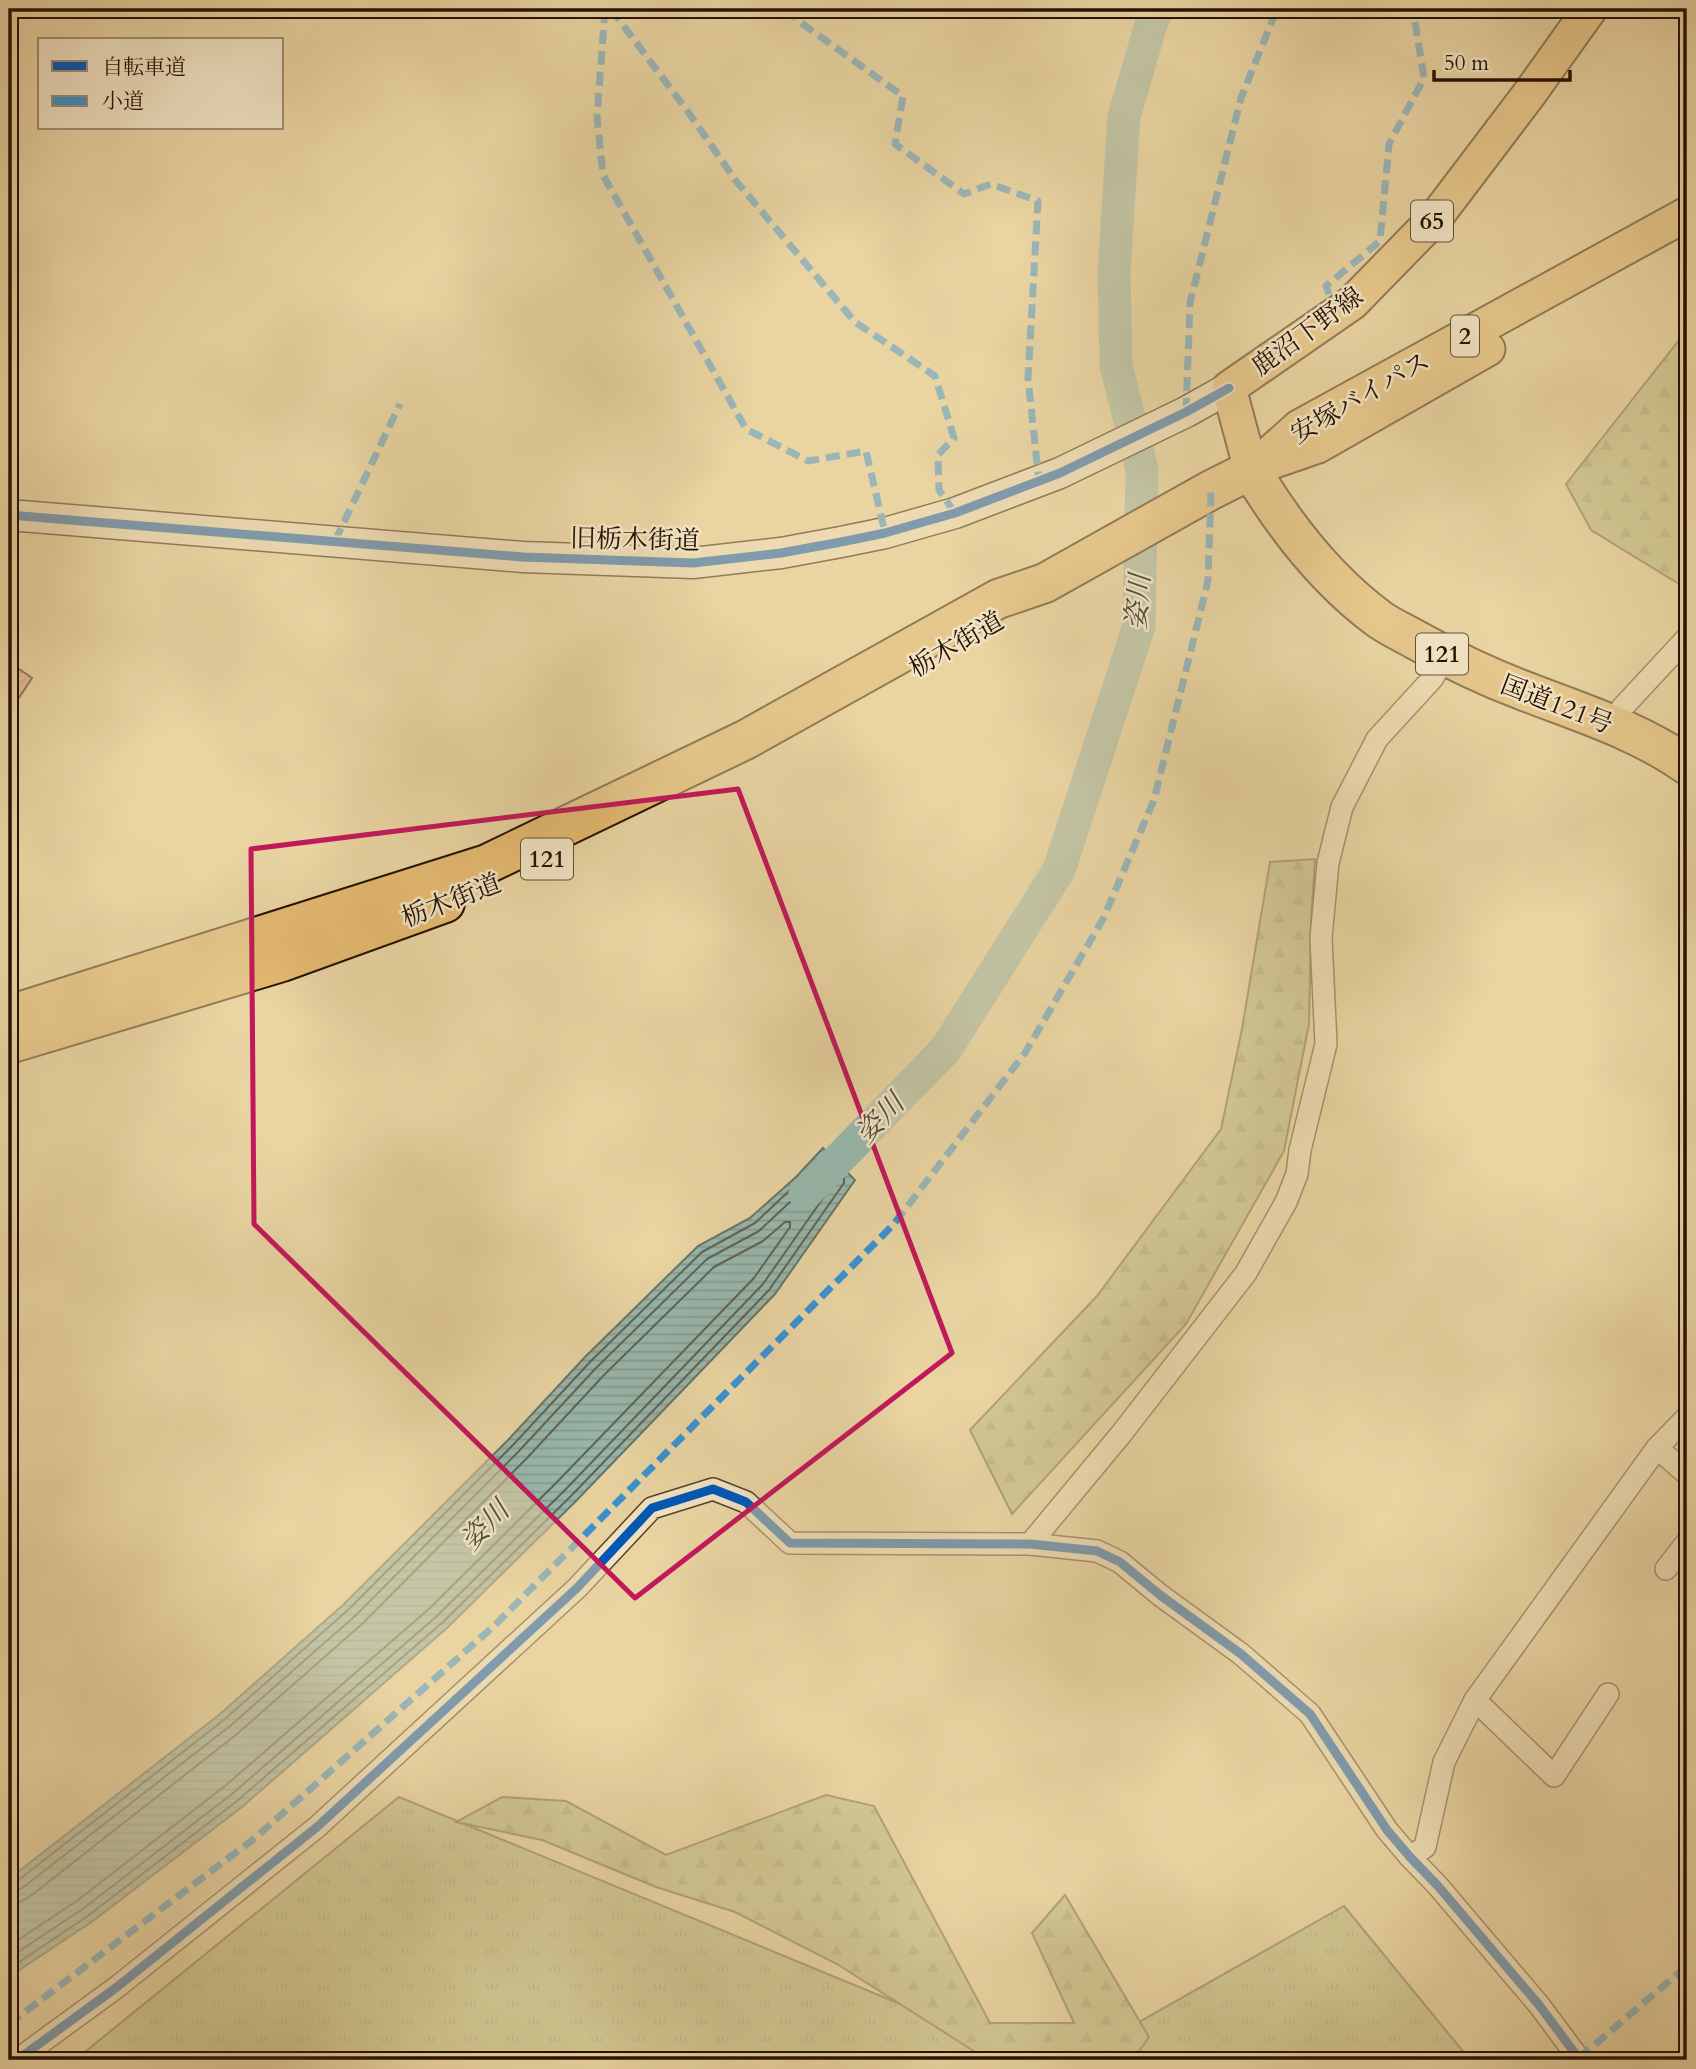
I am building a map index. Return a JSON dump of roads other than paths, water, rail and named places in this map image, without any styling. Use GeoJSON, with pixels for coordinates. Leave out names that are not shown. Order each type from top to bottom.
{"type":"FeatureCollection","features":[{"type":"Feature","properties":{"kind":"highway","name":"栃木街道"},"geometry":{"type":"LineString","coordinates":[[9,1016],[487,864],[745,740],[998,599],[1045,583],[1251,470]]}},
{"type":"Feature","properties":{"kind":"highway","name":"国道121号"},"geometry":{"type":"LineString","coordinates":[[1251,470],[1273,507],[1308,553],[1340,586],[1380,620],[1493,679],[1619,727],[1687,765]]}},
{"type":"Feature","properties":{"kind":"highway","name":"栃木街道"},"geometry":{"type":"LineString","coordinates":[[9,1044],[282,962],[492,886],[724,773],[1004,620],[1045,583]]}},
{"type":"Feature","properties":{"kind":"main road","name":"鹿沼下野線"},"geometry":{"type":"LineString","coordinates":[[1251,470],[1229,388],[1352,303],[1436,217],[1591,9]]}},
{"type":"Feature","properties":{"kind":"main road","name":"安塚バイパス"},"geometry":{"type":"LineString","coordinates":[[1251,470],[1299,427],[1687,214]]}},
{"type":"Feature","properties":{"kind":"main road","name":"安塚バイパス"},"geometry":{"type":"LineString","coordinates":[[1251,470],[1318,446],[1687,236]]}},
{"type":"Feature","properties":{"kind":"street","name":"旧栃木街道"},"geometry":{"type":"LineString","coordinates":[[9,514],[523,557],[693,563],[781,553],[885,533],[955,513],[1060,473],[1175,418],[1229,388]]}},
{"type":"Feature","properties":{"kind":"street"},"geometry":{"type":"LineString","coordinates":[[1619,727],[1622,708],[1687,638]]}},
{"type":"Feature","properties":{"kind":"street"},"geometry":{"type":"LineString","coordinates":[[1030,1544],[1122,1433],[1246,1273],[1286,1202],[1297,1174],[1300,1150],[1326,1044],[1321,938],[1328,863],[1342,807],[1377,739],[1432,679],[1446,656]]}},
{"type":"Feature","properties":{"kind":"street"},"geometry":{"type":"LineString","coordinates":[[1409,1857],[1425,1847],[1444,1762],[1475,1700],[1657,1448],[1687,1417]]}},
{"type":"Feature","properties":{"kind":"street"},"geometry":{"type":"LineString","coordinates":[[1657,1448],[1687,1474]]}},
{"type":"Feature","properties":{"kind":"street"},"geometry":{"type":"LineString","coordinates":[[17,2060],[117,1987],[317,1827],[577,1588],[652,1508],[713,1489],[746,1502],[790,1543],[1030,1544],[1097,1551],[1121,1562],[1160,1595],[1241,1654],[1310,1714],[1387,1830],[1539,2006],[1580,2060]]}},
{"type":"Feature","properties":{"kind":"street"},"geometry":{"type":"LineString","coordinates":[[1667,1569],[1687,1542]]}},
{"type":"Feature","properties":{"kind":"street"},"geometry":{"type":"LineString","coordinates":[[1475,1700],[1554,1776],[1608,1693]]}},
{"type":"Feature","properties":{"kind":"water"},"geometry":{"type":"Polygon","coordinates":[[[823,1148],[855,1180],[775,1294],[576,1501],[448,1627],[242,1807],[93,1921],[9,1977],[9,1879],[220,1714],[344,1604],[508,1440],[585,1357],[698,1246],[750,1218],[796,1177],[823,1148]]]}},
{"type":"Feature","properties":{"kind":"waterway","name":"姿川"},"geometry":{"type":"LineString","coordinates":[[805,1194],[946,1049],[1059,870],[1139,626],[1142,469],[1116,365],[1114,272],[1124,117],[1151,24],[1158,9]]}}]}
